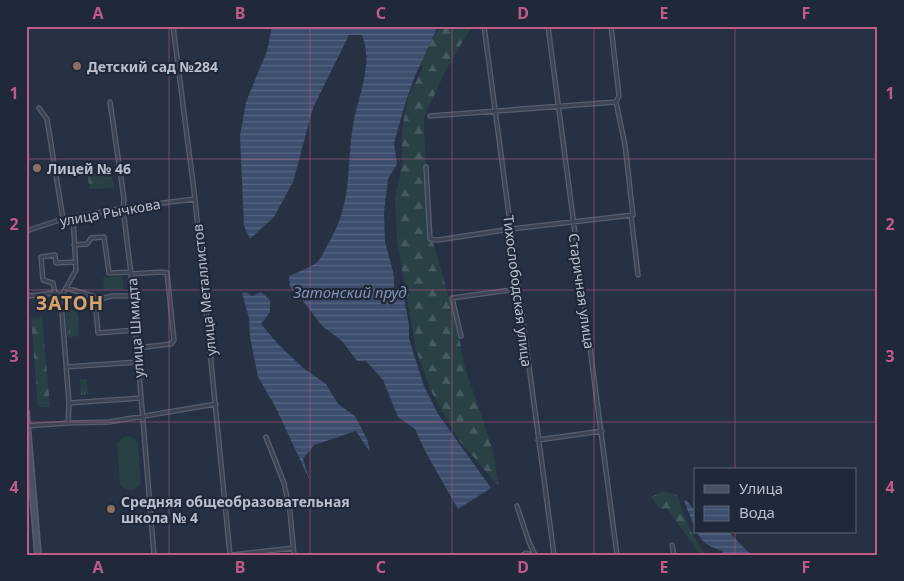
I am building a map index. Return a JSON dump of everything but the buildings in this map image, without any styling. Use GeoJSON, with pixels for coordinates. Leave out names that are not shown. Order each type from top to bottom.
{"type":"FeatureCollection","features":[{"type":"Feature","properties":{"kind":"main road"},"geometry":{"type":"LineString","coordinates":[[26,412],[38,555]]}},
{"type":"Feature","properties":{"kind":"street","name":"улица Металлистов"},"geometry":{"type":"LineString","coordinates":[[173,26],[195,199],[231,555]]}},
{"type":"Feature","properties":{"kind":"street","name":"Тихослободская улица"},"geometry":{"type":"LineString","coordinates":[[484,26],[554,555]]}},
{"type":"Feature","properties":{"kind":"street","name":"Старичная улица"},"geometry":{"type":"LineString","coordinates":[[548,26],[572,222],[602,431],[617,555]]}},
{"type":"Feature","properties":{"kind":"street"},"geometry":{"type":"LineString","coordinates":[[611,26],[618,96],[616,102],[625,146],[638,275]]}},
{"type":"Feature","properties":{"kind":"street","name":"улица Шмидта"},"geometry":{"type":"LineString","coordinates":[[110,102],[124,199],[123,208],[131,273],[154,555]]}},
{"type":"Feature","properties":{"kind":"street"},"geometry":{"type":"LineString","coordinates":[[430,116],[616,102]]}},
{"type":"Feature","properties":{"kind":"street"},"geometry":{"type":"LineString","coordinates":[[39,108],[47,119],[63,219]]}},
{"type":"Feature","properties":{"kind":"street"},"geometry":{"type":"LineString","coordinates":[[426,166],[430,239],[438,240],[511,229],[632,215]]}},
{"type":"Feature","properties":{"kind":"street","name":"улица Рычкова"},"geometry":{"type":"LineString","coordinates":[[26,231],[73,217],[123,208],[195,199]]}},
{"type":"Feature","properties":{"kind":"street"},"geometry":{"type":"LineString","coordinates":[[68,423],[69,403],[61,301],[62,295],[76,270],[73,217]]}},
{"type":"Feature","properties":{"kind":"street"},"geometry":{"type":"LineString","coordinates":[[74,245],[87,244],[92,238],[104,237],[109,273],[167,273],[174,340],[171,344],[137,348]]}},
{"type":"Feature","properties":{"kind":"street"},"geometry":{"type":"LineString","coordinates":[[55,293],[53,283],[43,280],[41,257],[56,256],[56,263],[76,262]]}},
{"type":"Feature","properties":{"kind":"street"},"geometry":{"type":"LineString","coordinates":[[66,288],[93,296],[98,333],[136,330]]}},
{"type":"Feature","properties":{"kind":"street"},"geometry":{"type":"LineString","coordinates":[[461,336],[452,298],[518,288]]}},
{"type":"Feature","properties":{"kind":"street"},"geometry":{"type":"LineString","coordinates":[[26,292],[28,296],[55,293],[62,295]]}},
{"type":"Feature","properties":{"kind":"street"},"geometry":{"type":"LineString","coordinates":[[95,300],[112,296],[133,296]]}},
{"type":"Feature","properties":{"kind":"street"},"geometry":{"type":"LineString","coordinates":[[66,367],[138,362]]}},
{"type":"Feature","properties":{"kind":"street"},"geometry":{"type":"LineString","coordinates":[[69,403],[141,398]]}},
{"type":"Feature","properties":{"kind":"street"},"geometry":{"type":"LineString","coordinates":[[28,426],[109,422],[216,404]]}},
{"type":"Feature","properties":{"kind":"street"},"geometry":{"type":"LineString","coordinates":[[538,440],[602,431]]}},
{"type":"Feature","properties":{"kind":"street"},"geometry":{"type":"LineString","coordinates":[[266,437],[284,483],[290,512],[294,555]]}},
{"type":"Feature","properties":{"kind":"street"},"geometry":{"type":"LineString","coordinates":[[517,506],[534,555]]}},
{"type":"Feature","properties":{"kind":"street"},"geometry":{"type":"LineString","coordinates":[[672,545],[674,555]]}},
{"type":"Feature","properties":{"kind":"street"},"geometry":{"type":"LineString","coordinates":[[231,555],[293,548]]}},
{"type":"Feature","properties":{"kind":"street"},"geometry":{"type":"LineString","coordinates":[[523,555],[526,553],[534,555]]}},
{"type":"Feature","properties":{"kind":"green space"},"geometry":{"type":"Polygon","coordinates":[[[440,26],[472,26],[446,70],[424,117],[430,231],[457,327],[465,368],[493,450],[499,487],[459,440],[432,393],[416,350],[397,242],[395,198],[402,165],[402,128],[408,98],[423,67],[419,62],[440,26]]]}},
{"type":"Feature","properties":{"kind":"green space"},"geometry":{"type":"Polygon","coordinates":[[[111,172],[114,188],[89,189],[88,174],[111,172]]]}},
{"type":"Feature","properties":{"kind":"green space"},"geometry":{"type":"Polygon","coordinates":[[[123,276],[123,289],[104,290],[103,278],[123,276]]]}},
{"type":"Feature","properties":{"kind":"green space"},"geometry":{"type":"Polygon","coordinates":[[[65,310],[77,310],[79,336],[67,337],[65,310]]]}},
{"type":"Feature","properties":{"kind":"green space"},"geometry":{"type":"Polygon","coordinates":[[[42,317],[50,407],[38,407],[31,318],[42,317]]]}},
{"type":"Feature","properties":{"kind":"green space"},"geometry":{"type":"Polygon","coordinates":[[[80,379],[87,379],[88,394],[81,395],[80,379]]]}},
{"type":"Feature","properties":{"kind":"green space"},"geometry":{"type":"Polygon","coordinates":[[[127,436],[138,442],[141,483],[137,488],[131,490],[120,485],[117,444],[122,438],[127,436]]]}},
{"type":"Feature","properties":{"kind":"green space"},"geometry":{"type":"Polygon","coordinates":[[[663,491],[677,495],[693,535],[707,555],[700,555],[667,508],[660,509],[651,497],[663,491]]]}},
{"type":"Feature","properties":{"kind":"water","name":"Затонский пруд"},"geometry":{"type":"Polygon","coordinates":[[[272,26],[438,26],[415,76],[394,143],[397,164],[388,179],[384,212],[385,241],[394,276],[394,289],[404,297],[409,325],[409,339],[424,386],[438,414],[491,488],[458,509],[426,453],[415,429],[398,417],[383,380],[366,361],[357,361],[342,341],[322,326],[290,287],[289,276],[311,266],[320,259],[335,230],[345,201],[353,125],[366,69],[365,46],[362,35],[349,35],[313,108],[293,182],[274,217],[250,239],[244,226],[240,136],[246,102],[267,51],[272,26]]]}},
{"type":"Feature","properties":{"kind":"water","name":"Затонский пруд"},"geometry":{"type":"Polygon","coordinates":[[[246,292],[252,296],[261,292],[270,300],[270,312],[261,324],[277,343],[302,367],[326,384],[338,404],[355,416],[367,439],[370,452],[356,431],[314,445],[303,459],[310,481],[275,406],[258,377],[250,337],[249,318],[242,293],[246,292]]]}},
{"type":"Feature","properties":{"kind":"water"},"geometry":{"type":"Polygon","coordinates":[[[686,500],[694,510],[694,526],[684,501],[686,500]]]}},
{"type":"Feature","properties":{"kind":"water"},"geometry":{"type":"Polygon","coordinates":[[[698,534],[731,534],[751,555],[723,555],[723,551],[707,544],[698,534]]]}},
{"type":"Feature","properties":{"kind":"place","name":"Детский сад №284"},"geometry":{"type":"Point","coordinates":[77,66]}},
{"type":"Feature","properties":{"kind":"place","name":"Лицей № 46"},"geometry":{"type":"Point","coordinates":[37,168]}},
{"type":"Feature","properties":{"kind":"place","name":"Средняя общеобразовательная школа № 4"},"geometry":{"type":"Point","coordinates":[111,509]}},
{"type":"Feature","properties":{"kind":"district","name":"ЗАТОН"},"geometry":{"type":"Point","coordinates":[70,303]}}]}
